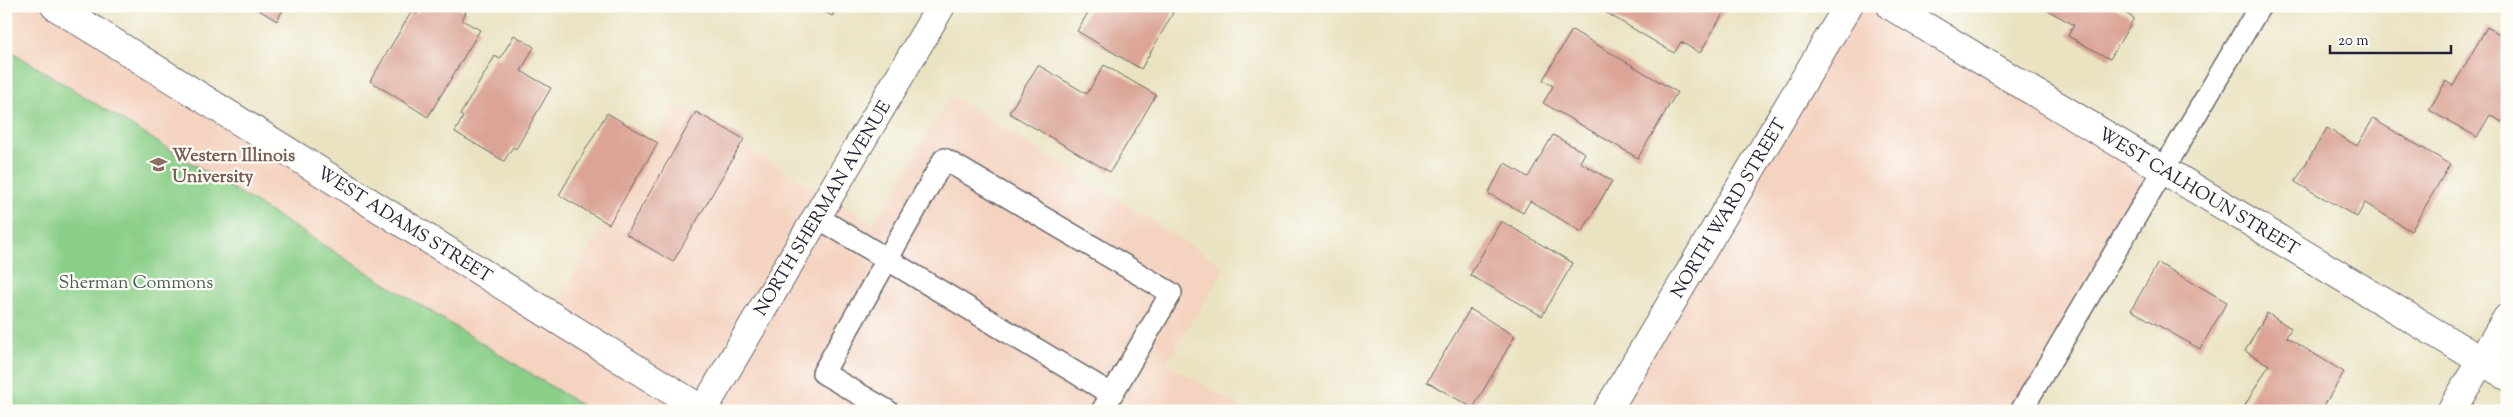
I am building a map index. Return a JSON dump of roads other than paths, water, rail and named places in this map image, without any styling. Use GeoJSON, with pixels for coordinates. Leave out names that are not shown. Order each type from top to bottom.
{"type":"FeatureCollection","features":[{"type":"Feature","properties":{"kind":"street","name":"WEST ADAMS STREET"},"geometry":{"type":"LineString","coordinates":[[55,6],[703,411]]}},
{"type":"Feature","properties":{"kind":"street","name":"NORTH SHERMAN AVENUE"},"geometry":{"type":"LineString","coordinates":[[703,411],[941,6]]}},
{"type":"Feature","properties":{"kind":"street","name":"NORTH WARD STREET"},"geometry":{"type":"LineString","coordinates":[[1607,411],[1848,6]]}},
{"type":"Feature","properties":{"kind":"street","name":"WEST CALHOUN STREET"},"geometry":{"type":"LineString","coordinates":[[1891,6],[2507,376]]}},
{"type":"Feature","properties":{"kind":"street"},"geometry":{"type":"LineString","coordinates":[[2451,411],[2507,318]]}},
{"type":"Feature","properties":{"kind":"lane"},"geometry":{"type":"LineString","coordinates":[[2021,411],[2260,6]]}},
{"type":"Feature","properties":{"kind":"lane"},"geometry":{"type":"LineString","coordinates":[[817,217],[887,260],[1107,402],[1171,293],[944,159],[887,260],[823,373],[888,411]]}},
{"type":"Feature","properties":{"kind":"place","name":"Western Illinois University"},"geometry":{"type":"Point","coordinates":[158,165]}},
{"type":"Feature","properties":{"kind":"park label","name":"Sherman Commons"},"geometry":{"type":"Point","coordinates":[136,282]}}]}
